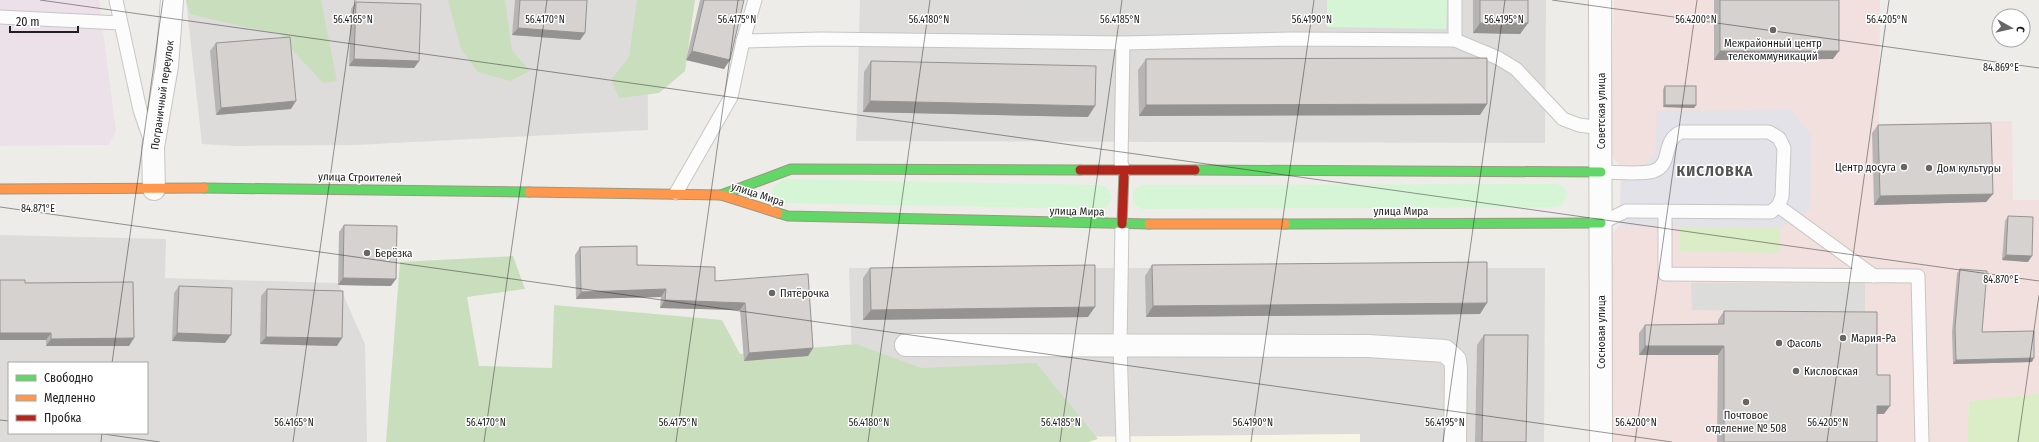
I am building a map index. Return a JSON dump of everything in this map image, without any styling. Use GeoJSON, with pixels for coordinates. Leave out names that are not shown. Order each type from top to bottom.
{"type":"FeatureCollection","features":[{"type":"Feature","properties":{"kind":"street","name":"Пограничный переулок"},"geometry":{"type":"LineString","coordinates":[[154,189],[153,147],[167,66],[172,0]]}},
{"type":"Feature","properties":{"kind":"street","name":"Советская улица"},"geometry":{"type":"LineString","coordinates":[[1600,0],[1601,223]]}},
{"type":"Feature","properties":{"kind":"street","name":"улица Мира"},"geometry":{"type":"LineString","coordinates":[[721,194],[791,169],[1601,172]]}},
{"type":"Feature","properties":{"kind":"street"},"geometry":{"type":"LineString","coordinates":[[1122,224],[1124,171]]}},
{"type":"Feature","properties":{"kind":"street","name":"улица Строителей"},"geometry":{"type":"LineString","coordinates":[[0,189],[310,188],[721,194]]}},
{"type":"Feature","properties":{"kind":"street","name":"улица Мира"},"geometry":{"type":"LineString","coordinates":[[721,194],[788,216],[1122,224],[1601,223]]}},
{"type":"Feature","properties":{"kind":"street","name":"Сосновая улица"},"geometry":{"type":"LineString","coordinates":[[1601,223],[1601,442]]}},
{"type":"Feature","properties":{"kind":"street"},"geometry":{"type":"LineString","coordinates":[[906,345],[1368,346],[1445,351],[1455,360],[1456,369],[1455,442]]}},
{"type":"Feature","properties":{"kind":"lane"},"geometry":{"type":"LineString","coordinates":[[116,0],[140,110],[153,147]]}},
{"type":"Feature","properties":{"kind":"lane"},"geometry":{"type":"LineString","coordinates":[[676,193],[731,97],[743,41],[755,0]]}},
{"type":"Feature","properties":{"kind":"lane"},"geometry":{"type":"LineString","coordinates":[[1455,0],[1455,40]]}},
{"type":"Feature","properties":{"kind":"lane"},"geometry":{"type":"LineString","coordinates":[[0,17],[120,22]]}},
{"type":"Feature","properties":{"kind":"lane"},"geometry":{"type":"LineString","coordinates":[[743,41],[821,39],[1123,43],[1292,39],[1455,40],[1498,58],[1516,69],[1563,119],[1579,125],[1601,128]]}},
{"type":"Feature","properties":{"kind":"lane"},"geometry":{"type":"LineString","coordinates":[[1123,43],[1121,163],[1124,171]]}},
{"type":"Feature","properties":{"kind":"lane"},"geometry":{"type":"LineString","coordinates":[[1601,172],[1648,172],[1659,168],[1665,160],[1670,141],[1681,132],[1769,132],[1779,138],[1784,148],[1782,197],[1778,206],[1766,213],[1626,211],[1601,223]]}},
{"type":"Feature","properties":{"kind":"lane"},"geometry":{"type":"LineString","coordinates":[[1778,206],[1874,276]]}},
{"type":"Feature","properties":{"kind":"lane"},"geometry":{"type":"LineString","coordinates":[[1665,211],[1665,274],[1918,276],[1922,442]]}},
{"type":"Feature","properties":{"kind":"lane"},"geometry":{"type":"LineString","coordinates":[[1122,224],[1120,346],[1123,442]]}},
{"type":"Feature","properties":{"kind":"shaded area"},"geometry":{"type":"Polygon","coordinates":[[[0,0],[99,0],[116,131],[109,145],[0,146],[0,0]]]}},
{"type":"Feature","properties":{"kind":"shaded area"},"geometry":{"type":"Polygon","coordinates":[[[186,0],[647,0],[648,130],[356,145],[234,146],[202,144],[186,0]]]}},
{"type":"Feature","properties":{"kind":"shaded area"},"geometry":{"type":"Polygon","coordinates":[[[860,0],[1546,0],[1545,143],[856,141],[860,0]]]}},
{"type":"Feature","properties":{"kind":"shaded area"},"geometry":{"type":"Polygon","coordinates":[[[1021,0],[1319,0],[1319,16],[1021,15],[1021,0]]]}},
{"type":"Feature","properties":{"kind":"shaded area"},"geometry":{"type":"Polygon","coordinates":[[[1614,0],[1880,0],[1879,124],[2012,121],[2013,200],[2039,200],[2039,394],[1969,401],[1967,442],[1611,442],[1611,241],[1612,234],[1620,225],[1621,166],[1614,159],[1611,150],[1610,137],[1614,0]]]}},
{"type":"Feature","properties":{"kind":"shaded area"},"geometry":{"type":"Polygon","coordinates":[[[1791,110],[1811,135],[1810,210],[1780,228],[1620,226],[1621,166],[1643,166],[1655,154],[1657,111],[1791,110]]]}},
{"type":"Feature","properties":{"kind":"shaded area"},"geometry":{"type":"Polygon","coordinates":[[[0,235],[166,239],[165,278],[338,283],[365,344],[367,442],[0,442],[0,235]]]}},
{"type":"Feature","properties":{"kind":"shaded area"},"geometry":{"type":"Polygon","coordinates":[[[849,268],[1545,268],[1544,442],[1360,442],[1359,434],[1077,437],[852,368],[849,268]]]}},
{"type":"Feature","properties":{"kind":"shaded area"},"geometry":{"type":"Polygon","coordinates":[[[1691,283],[1865,283],[1865,311],[1692,310],[1691,283]]]}},
{"type":"Feature","properties":{"kind":"shaded area"},"geometry":{"type":"Polygon","coordinates":[[[1360,434],[1360,442],[1069,442],[1077,437],[1360,434]]]}},
{"type":"Feature","properties":{"kind":"green space"},"geometry":{"type":"Polygon","coordinates":[[[186,0],[321,0],[337,81],[323,83],[295,53],[280,33],[244,27],[190,14],[186,0]]]}},
{"type":"Feature","properties":{"kind":"green space"},"geometry":{"type":"Polygon","coordinates":[[[448,0],[505,0],[512,50],[530,71],[510,81],[478,72],[461,49],[448,0]]]}},
{"type":"Feature","properties":{"kind":"green space"},"geometry":{"type":"Polygon","coordinates":[[[637,0],[695,0],[685,71],[659,93],[619,98],[611,80],[629,57],[637,0]]]}},
{"type":"Feature","properties":{"kind":"green space"},"geometry":{"type":"Polygon","coordinates":[[[1327,0],[1447,0],[1446,29],[1327,27],[1327,0]]]}},
{"type":"Feature","properties":{"kind":"green space"},"geometry":{"type":"Polygon","coordinates":[[[784,179],[1100,185],[1107,187],[1112,197],[1107,207],[1099,209],[783,203],[776,200],[772,195],[772,188],[784,179]]]}},
{"type":"Feature","properties":{"kind":"green space"},"geometry":{"type":"Polygon","coordinates":[[[1556,184],[1563,186],[1568,195],[1562,205],[1555,207],[1142,209],[1133,204],[1133,190],[1143,185],[1556,184]]]}},
{"type":"Feature","properties":{"kind":"green space"},"geometry":{"type":"Polygon","coordinates":[[[1680,226],[1780,228],[1780,253],[1679,251],[1680,226]]]}},
{"type":"Feature","properties":{"kind":"green space"},"geometry":{"type":"Polygon","coordinates":[[[513,256],[525,289],[467,297],[479,366],[552,368],[554,305],[722,320],[740,354],[856,344],[921,368],[1036,363],[1098,439],[1088,442],[386,442],[400,262],[513,256]]]}},
{"type":"Feature","properties":{"kind":"green space"},"geometry":{"type":"Polygon","coordinates":[[[2039,394],[2039,442],[1967,442],[1969,401],[2039,394]]]}},
{"type":"Feature","properties":{"kind":"building"},"geometry":{"type":"Polygon","coordinates":[[[520,0],[587,0],[585,33],[518,28],[520,0]]]}},
{"type":"Feature","properties":{"kind":"building"},"geometry":{"type":"Polygon","coordinates":[[[704,0],[744,0],[730,60],[692,51],[704,0]]]}},
{"type":"Feature","properties":{"kind":"building"},"geometry":{"type":"Polygon","coordinates":[[[1480,0],[1528,0],[1528,23],[1480,23],[1480,0]]]}},
{"type":"Feature","properties":{"kind":"building","name":"Межрайонный центр телекоммуникаций"},"geometry":{"type":"Polygon","coordinates":[[[1720,0],[1839,0],[1839,51],[1720,51],[1720,0]]]}},
{"type":"Feature","properties":{"kind":"building"},"geometry":{"type":"Polygon","coordinates":[[[356,2],[421,4],[419,61],[354,59],[356,2]]]}},
{"type":"Feature","properties":{"kind":"building"},"geometry":{"type":"Polygon","coordinates":[[[290,37],[296,101],[221,108],[216,43],[290,37]]]}},
{"type":"Feature","properties":{"kind":"building"},"geometry":{"type":"Polygon","coordinates":[[[1487,58],[1487,104],[1146,105],[1146,59],[1487,58]]]}},
{"type":"Feature","properties":{"kind":"building"},"geometry":{"type":"Polygon","coordinates":[[[871,61],[1096,66],[1095,106],[870,101],[871,61]]]}},
{"type":"Feature","properties":{"kind":"building"},"geometry":{"type":"Polygon","coordinates":[[[1665,86],[1696,86],[1696,105],[1665,105],[1665,86]]]}},
{"type":"Feature","properties":{"kind":"building","name":"Дом культуры"},"geometry":{"type":"Polygon","coordinates":[[[1991,123],[1993,194],[1880,196],[1878,125],[1991,123]]]}},
{"type":"Feature","properties":{"kind":"building"},"geometry":{"type":"Polygon","coordinates":[[[2008,216],[2033,217],[2032,256],[2006,255],[2008,216]]]}},
{"type":"Feature","properties":{"kind":"building"},"geometry":{"type":"Polygon","coordinates":[[[344,225],[397,226],[396,279],[343,278],[344,225]]]}},
{"type":"Feature","properties":{"kind":"building"},"geometry":{"type":"Polygon","coordinates":[[[637,246],[637,265],[715,267],[715,281],[808,274],[813,348],[749,353],[745,303],[665,300],[666,289],[581,292],[580,247],[637,246]]]}},
{"type":"Feature","properties":{"kind":"building"},"geometry":{"type":"Polygon","coordinates":[[[1487,262],[1487,303],[1153,306],[1152,265],[1487,262]]]}},
{"type":"Feature","properties":{"kind":"building"},"geometry":{"type":"Polygon","coordinates":[[[1095,265],[1095,307],[871,310],[870,268],[1095,265]]]}},
{"type":"Feature","properties":{"kind":"building"},"geometry":{"type":"Polygon","coordinates":[[[1960,269],[1987,271],[1982,332],[2034,331],[2034,358],[1956,360],[1955,328],[1960,269]]]}},
{"type":"Feature","properties":{"kind":"building"},"geometry":{"type":"Polygon","coordinates":[[[0,280],[25,280],[25,283],[133,282],[134,338],[51,339],[51,333],[0,333],[0,280]]]}},
{"type":"Feature","properties":{"kind":"building"},"geometry":{"type":"Polygon","coordinates":[[[179,286],[232,288],[231,335],[177,333],[179,286]]]}},
{"type":"Feature","properties":{"kind":"building"},"geometry":{"type":"Polygon","coordinates":[[[267,289],[343,291],[342,338],[266,337],[267,289]]]}},
{"type":"Feature","properties":{"kind":"building"},"geometry":{"type":"Polygon","coordinates":[[[1724,311],[1877,312],[1877,375],[1890,375],[1890,406],[1877,406],[1877,442],[1724,442],[1724,346],[1645,346],[1645,325],[1724,324],[1724,311]]]}},
{"type":"Feature","properties":{"kind":"building"},"geometry":{"type":"Polygon","coordinates":[[[1484,335],[1528,335],[1526,442],[1482,442],[1484,335]]]}},
{"type":"Feature","properties":{"kind":"traffic: fast"},"geometry":{"type":"LineString","coordinates":[[721,195],[791,169],[1080,170]]}},
{"type":"Feature","properties":{"kind":"traffic: fast"},"geometry":{"type":"LineString","coordinates":[[1195,170],[1601,172]]}},
{"type":"Feature","properties":{"kind":"traffic: fast"},"geometry":{"type":"LineString","coordinates":[[204,188],[529,192]]}},
{"type":"Feature","properties":{"kind":"traffic: fast"},"geometry":{"type":"LineString","coordinates":[[778,213],[788,216],[1149,224]]}},
{"type":"Feature","properties":{"kind":"traffic: fast"},"geometry":{"type":"LineString","coordinates":[[1285,224],[1601,223]]}},
{"type":"Feature","properties":{"kind":"traffic: slow"},"geometry":{"type":"LineString","coordinates":[[0,189],[204,188]]}},
{"type":"Feature","properties":{"kind":"traffic: slow"},"geometry":{"type":"LineString","coordinates":[[529,192],[721,195],[778,213]]}},
{"type":"Feature","properties":{"kind":"traffic: slow"},"geometry":{"type":"LineString","coordinates":[[1149,224],[1285,224]]}},
{"type":"Feature","properties":{"kind":"traffic: jam"},"geometry":{"type":"LineString","coordinates":[[1080,170],[1195,170]]}},
{"type":"Feature","properties":{"kind":"traffic: jam"},"geometry":{"type":"LineString","coordinates":[[1122,224],[1124,171]]}},
{"type":"Feature","properties":{"kind":"place","name":"Межрайонный центр телекоммуникаций"},"geometry":{"type":"Point","coordinates":[1773,30]}},
{"type":"Feature","properties":{"kind":"place","name":"Центр досуга"},"geometry":{"type":"Point","coordinates":[1904,167]}},
{"type":"Feature","properties":{"kind":"place","name":"Дом культуры"},"geometry":{"type":"Point","coordinates":[1929,168]}},
{"type":"Feature","properties":{"kind":"place","name":"Берёзка"},"geometry":{"type":"Point","coordinates":[367,253]}},
{"type":"Feature","properties":{"kind":"place","name":"Пятёрочка"},"geometry":{"type":"Point","coordinates":[772,293]}},
{"type":"Feature","properties":{"kind":"place","name":"Мария-Ра"},"geometry":{"type":"Point","coordinates":[1843,338]}},
{"type":"Feature","properties":{"kind":"place","name":"Фасоль"},"geometry":{"type":"Point","coordinates":[1779,343]}},
{"type":"Feature","properties":{"kind":"place","name":"Кисловская"},"geometry":{"type":"Point","coordinates":[1796,371]}},
{"type":"Feature","properties":{"kind":"place","name":"Почтовое отделение № 508"},"geometry":{"type":"Point","coordinates":[1746,402]}},
{"type":"Feature","properties":{"kind":"district","name":"КИСЛОВКА"},"geometry":{"type":"Point","coordinates":[1715,171]}}]}
